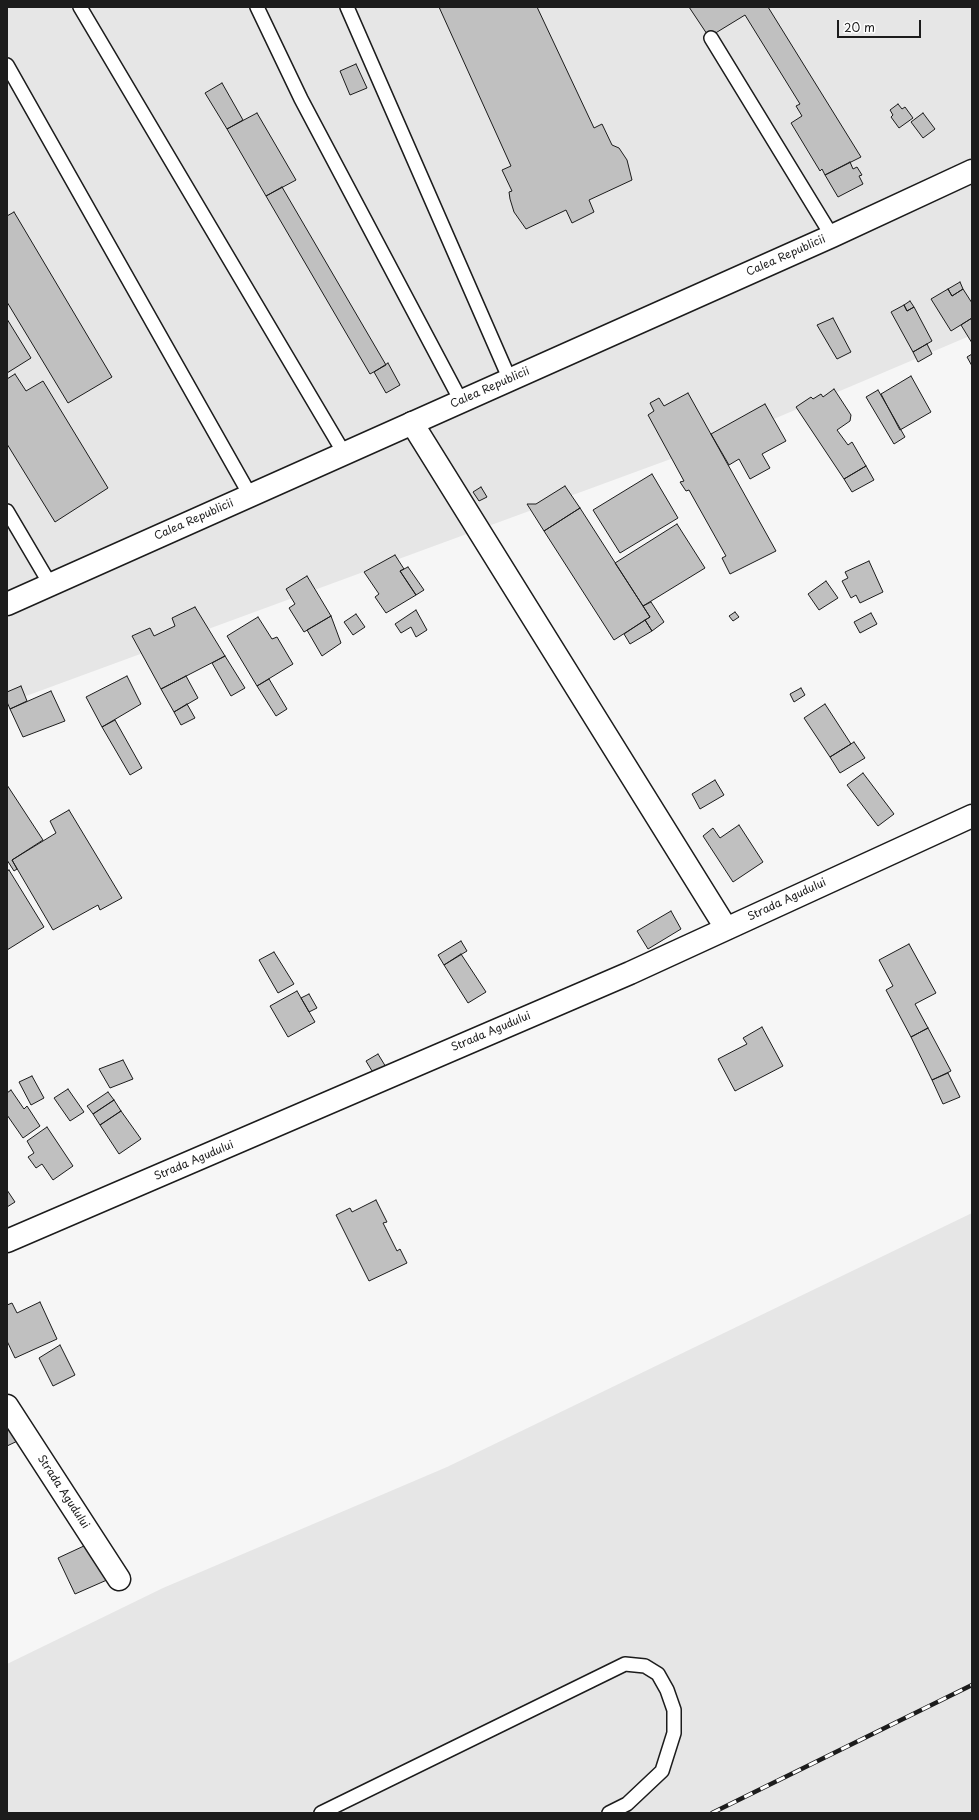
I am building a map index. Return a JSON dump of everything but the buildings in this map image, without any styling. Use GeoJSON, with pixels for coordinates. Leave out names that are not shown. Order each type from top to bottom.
{"type":"FeatureCollection","features":[{"type":"Feature","properties":{"kind":"street","name":"Calea Republicii"},"geometry":{"type":"LineString","coordinates":[[7,604],[832,236],[972,171]]}},
{"type":"Feature","properties":{"kind":"street"},"geometry":{"type":"LineString","coordinates":[[412,423],[726,928]]}},
{"type":"Feature","properties":{"kind":"street","name":"Strada Agudului"},"geometry":{"type":"LineString","coordinates":[[7,1241],[615,979],[972,816]]}},
{"type":"Feature","properties":{"kind":"street","name":"Strada Agudului"},"geometry":{"type":"LineString","coordinates":[[7,1406],[119,1579]]}},
{"type":"Feature","properties":{"kind":"lane"},"geometry":{"type":"LineString","coordinates":[[80,7],[344,453]]}},
{"type":"Feature","properties":{"kind":"lane"},"geometry":{"type":"LineString","coordinates":[[257,7],[302,99],[461,401]]}},
{"type":"Feature","properties":{"kind":"lane"},"geometry":{"type":"LineString","coordinates":[[347,7],[510,380]]}},
{"type":"Feature","properties":{"kind":"lane"},"geometry":{"type":"LineString","coordinates":[[711,38],[832,236]]}},
{"type":"Feature","properties":{"kind":"lane"},"geometry":{"type":"LineString","coordinates":[[7,65],[250,495]]}},
{"type":"Feature","properties":{"kind":"lane"},"geometry":{"type":"LineString","coordinates":[[7,511],[50,584]]}},
{"type":"Feature","properties":{"kind":"lane"},"geometry":{"type":"LineString","coordinates":[[329,1811],[625,1664],[645,1666],[658,1674],[667,1690],[674,1710],[674,1733],[662,1771],[627,1804],[609,1813]]}},
{"type":"Feature","properties":{"kind":"shaded area"},"geometry":{"type":"Polygon","coordinates":[[[7,7],[972,7],[972,335],[736,435],[7,703],[7,7]]]}},
{"type":"Feature","properties":{"kind":"shaded area"},"geometry":{"type":"Polygon","coordinates":[[[972,1213],[972,1813],[7,1813],[7,1664],[163,1588],[447,1467],[972,1213]]]}},
{"type":"Feature","properties":{"kind":"railway"},"geometry":{"type":"LineString","coordinates":[[712,1813],[972,1685]]}}]}
